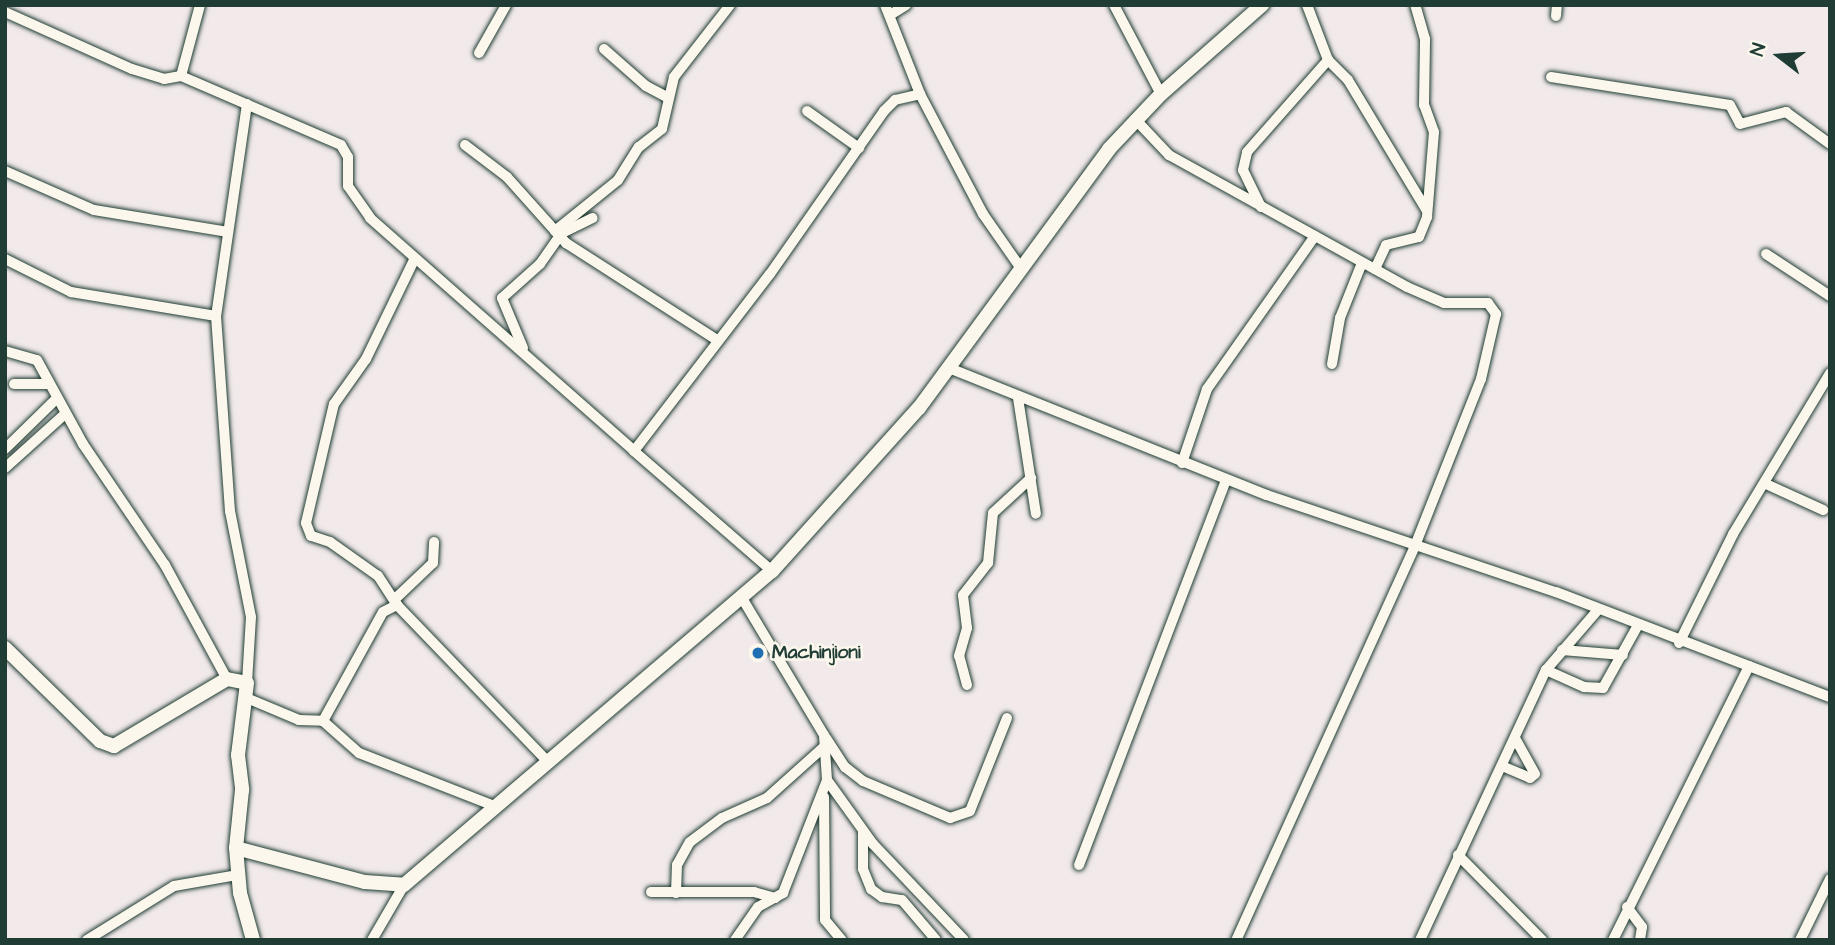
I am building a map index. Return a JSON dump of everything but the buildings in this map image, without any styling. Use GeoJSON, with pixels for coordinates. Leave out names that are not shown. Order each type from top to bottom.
{"type":"FeatureCollection","features":[{"type":"Feature","properties":{"kind":"street"},"geometry":{"type":"LineString","coordinates":[[181,76],[200,5]]}},
{"type":"Feature","properties":{"kind":"street"},"geometry":{"type":"LineString","coordinates":[[480,52],[506,5]]}},
{"type":"Feature","properties":{"kind":"street"},"geometry":{"type":"LineString","coordinates":[[524,350],[502,298],[540,264],[556,234],[618,180],[639,147],[662,129],[667,97],[678,71],[730,5]]}},
{"type":"Feature","properties":{"kind":"street"},"geometry":{"type":"LineString","coordinates":[[906,5],[887,10],[920,94],[983,214],[1020,267]]}},
{"type":"Feature","properties":{"kind":"street"},"geometry":{"type":"LineString","coordinates":[[1114,5],[1161,94]]}},
{"type":"Feature","properties":{"kind":"street"},"geometry":{"type":"LineString","coordinates":[[372,940],[404,885],[772,571],[857,480],[949,368],[1020,267],[1135,119],[1262,5]]}},
{"type":"Feature","properties":{"kind":"street"},"geometry":{"type":"LineString","coordinates":[[1307,5],[1328,60],[1362,100],[1427,211]]}},
{"type":"Feature","properties":{"kind":"street"},"geometry":{"type":"LineString","coordinates":[[1375,269],[1389,242],[1419,237],[1427,211],[1434,132],[1424,105],[1425,39],[1416,5]]}},
{"type":"Feature","properties":{"kind":"street"},"geometry":{"type":"LineString","coordinates":[[5,12],[132,69],[164,79],[181,76],[341,145],[352,196],[414,260],[524,350],[634,452],[772,571]]}},
{"type":"Feature","properties":{"kind":"street"},"geometry":{"type":"LineString","coordinates":[[604,49],[646,86],[667,97]]}},
{"type":"Feature","properties":{"kind":"street"},"geometry":{"type":"LineString","coordinates":[[1261,206],[1244,170],[1247,152],[1328,60]]}},
{"type":"Feature","properties":{"kind":"street"},"geometry":{"type":"LineString","coordinates":[[1551,77],[1730,105],[1740,124],[1786,112],[1830,144]]}},
{"type":"Feature","properties":{"kind":"street"},"geometry":{"type":"LineString","coordinates":[[634,452],[895,100],[920,94]]}},
{"type":"Feature","properties":{"kind":"street"},"geometry":{"type":"LineString","coordinates":[[247,104],[216,316],[230,511],[251,617],[247,683],[249,699],[238,755],[242,790],[236,848],[237,875],[253,940]]}},
{"type":"Feature","properties":{"kind":"street"},"geometry":{"type":"LineString","coordinates":[[807,111],[859,148]]}},
{"type":"Feature","properties":{"kind":"street"},"geometry":{"type":"LineString","coordinates":[[1135,119],[1169,155],[1362,263],[1433,300],[1488,303],[1496,314],[1481,379],[1415,545],[1236,940]]}},
{"type":"Feature","properties":{"kind":"street"},"geometry":{"type":"LineString","coordinates":[[465,145],[507,177],[556,234],[718,340]]}},
{"type":"Feature","properties":{"kind":"street"},"geometry":{"type":"LineString","coordinates":[[5,171],[94,210],[228,232]]}},
{"type":"Feature","properties":{"kind":"street"},"geometry":{"type":"LineString","coordinates":[[556,234],[593,218]]}},
{"type":"Feature","properties":{"kind":"street"},"geometry":{"type":"LineString","coordinates":[[1182,463],[1207,389],[1315,236]]}},
{"type":"Feature","properties":{"kind":"street"},"geometry":{"type":"LineString","coordinates":[[1766,254],[1830,296]]}},
{"type":"Feature","properties":{"kind":"street"},"geometry":{"type":"LineString","coordinates":[[5,259],[71,292],[216,316]]}},
{"type":"Feature","properties":{"kind":"street"},"geometry":{"type":"LineString","coordinates":[[414,260],[366,359],[334,404],[306,523],[307,533],[358,559],[547,761]]}},
{"type":"Feature","properties":{"kind":"street"},"geometry":{"type":"LineString","coordinates":[[1332,364],[1340,318],[1362,263]]}},
{"type":"Feature","properties":{"kind":"street"},"geometry":{"type":"LineString","coordinates":[[5,351],[37,360],[65,414],[165,565],[227,679]]}},
{"type":"Feature","properties":{"kind":"street"},"geometry":{"type":"LineString","coordinates":[[949,368],[1226,480],[1415,545],[1830,697]]}},
{"type":"Feature","properties":{"kind":"street"},"geometry":{"type":"LineString","coordinates":[[1679,643],[1733,534],[1766,484],[1829,376]]}},
{"type":"Feature","properties":{"kind":"street"},"geometry":{"type":"LineString","coordinates":[[14,384],[48,384]]}},
{"type":"Feature","properties":{"kind":"street"},"geometry":{"type":"LineString","coordinates":[[1018,398],[1036,514]]}},
{"type":"Feature","properties":{"kind":"street"},"geometry":{"type":"LineString","coordinates":[[5,449],[56,399]]}},
{"type":"Feature","properties":{"kind":"street"},"geometry":{"type":"LineString","coordinates":[[5,468],[65,414]]}},
{"type":"Feature","properties":{"kind":"street"},"geometry":{"type":"LineString","coordinates":[[967,685],[959,656],[967,628],[963,595],[988,563],[993,513],[1031,478]]}},
{"type":"Feature","properties":{"kind":"street"},"geometry":{"type":"LineString","coordinates":[[1079,864],[1226,480]]}},
{"type":"Feature","properties":{"kind":"street"},"geometry":{"type":"LineString","coordinates":[[1766,484],[1823,510]]}},
{"type":"Feature","properties":{"kind":"street"},"geometry":{"type":"LineString","coordinates":[[323,721],[383,612],[433,563],[435,541]]}},
{"type":"Feature","properties":{"kind":"street"},"geometry":{"type":"LineString","coordinates":[[742,598],[825,740],[845,767],[863,781],[950,818],[970,811],[1007,718]]}},
{"type":"Feature","properties":{"kind":"street"},"geometry":{"type":"LineString","coordinates":[[1420,940],[1546,670],[1597,611]]}},
{"type":"Feature","properties":{"kind":"street"},"geometry":{"type":"LineString","coordinates":[[1546,670],[1599,689],[1608,685],[1637,627]]}},
{"type":"Feature","properties":{"kind":"street"},"geometry":{"type":"LineString","coordinates":[[5,648],[100,741],[114,746],[227,679],[247,683]]}},
{"type":"Feature","properties":{"kind":"street"},"geometry":{"type":"LineString","coordinates":[[1562,650],[1623,655]]}},
{"type":"Feature","properties":{"kind":"street"},"geometry":{"type":"LineString","coordinates":[[1612,940],[1749,666]]}},
{"type":"Feature","properties":{"kind":"street"},"geometry":{"type":"LineString","coordinates":[[249,699],[299,720],[323,721],[359,753],[494,806]]}},
{"type":"Feature","properties":{"kind":"street"},"geometry":{"type":"LineString","coordinates":[[1502,766],[1531,778],[1535,774],[1515,738]]}},
{"type":"Feature","properties":{"kind":"street"},"geometry":{"type":"LineString","coordinates":[[825,740],[825,920],[842,940]]}},
{"type":"Feature","properties":{"kind":"street"},"geometry":{"type":"LineString","coordinates":[[676,893],[677,865],[690,842],[722,818],[767,798],[825,740]]}},
{"type":"Feature","properties":{"kind":"street"},"geometry":{"type":"LineString","coordinates":[[825,786],[964,940]]}},
{"type":"Feature","properties":{"kind":"street"},"geometry":{"type":"LineString","coordinates":[[735,940],[758,907],[786,888],[825,786]]}},
{"type":"Feature","properties":{"kind":"street"},"geometry":{"type":"LineString","coordinates":[[863,830],[863,869],[871,889],[882,897],[902,900],[936,940]]}},
{"type":"Feature","properties":{"kind":"street"},"geometry":{"type":"LineString","coordinates":[[236,848],[365,882],[404,885]]}},
{"type":"Feature","properties":{"kind":"street"},"geometry":{"type":"LineString","coordinates":[[1458,855],[1542,940]]}},
{"type":"Feature","properties":{"kind":"street"},"geometry":{"type":"LineString","coordinates":[[87,940],[174,886],[237,875]]}},
{"type":"Feature","properties":{"kind":"street"},"geometry":{"type":"LineString","coordinates":[[1800,940],[1830,879]]}},
{"type":"Feature","properties":{"kind":"street"},"geometry":{"type":"LineString","coordinates":[[651,892],[754,892],[775,898]]}},
{"type":"Feature","properties":{"kind":"street"},"geometry":{"type":"LineString","coordinates":[[1627,907],[1642,927],[1640,940]]}},
{"type":"Feature","properties":{"kind":"place","name":"Machinjioni"},"geometry":{"type":"Point","coordinates":[758,653]}}]}
